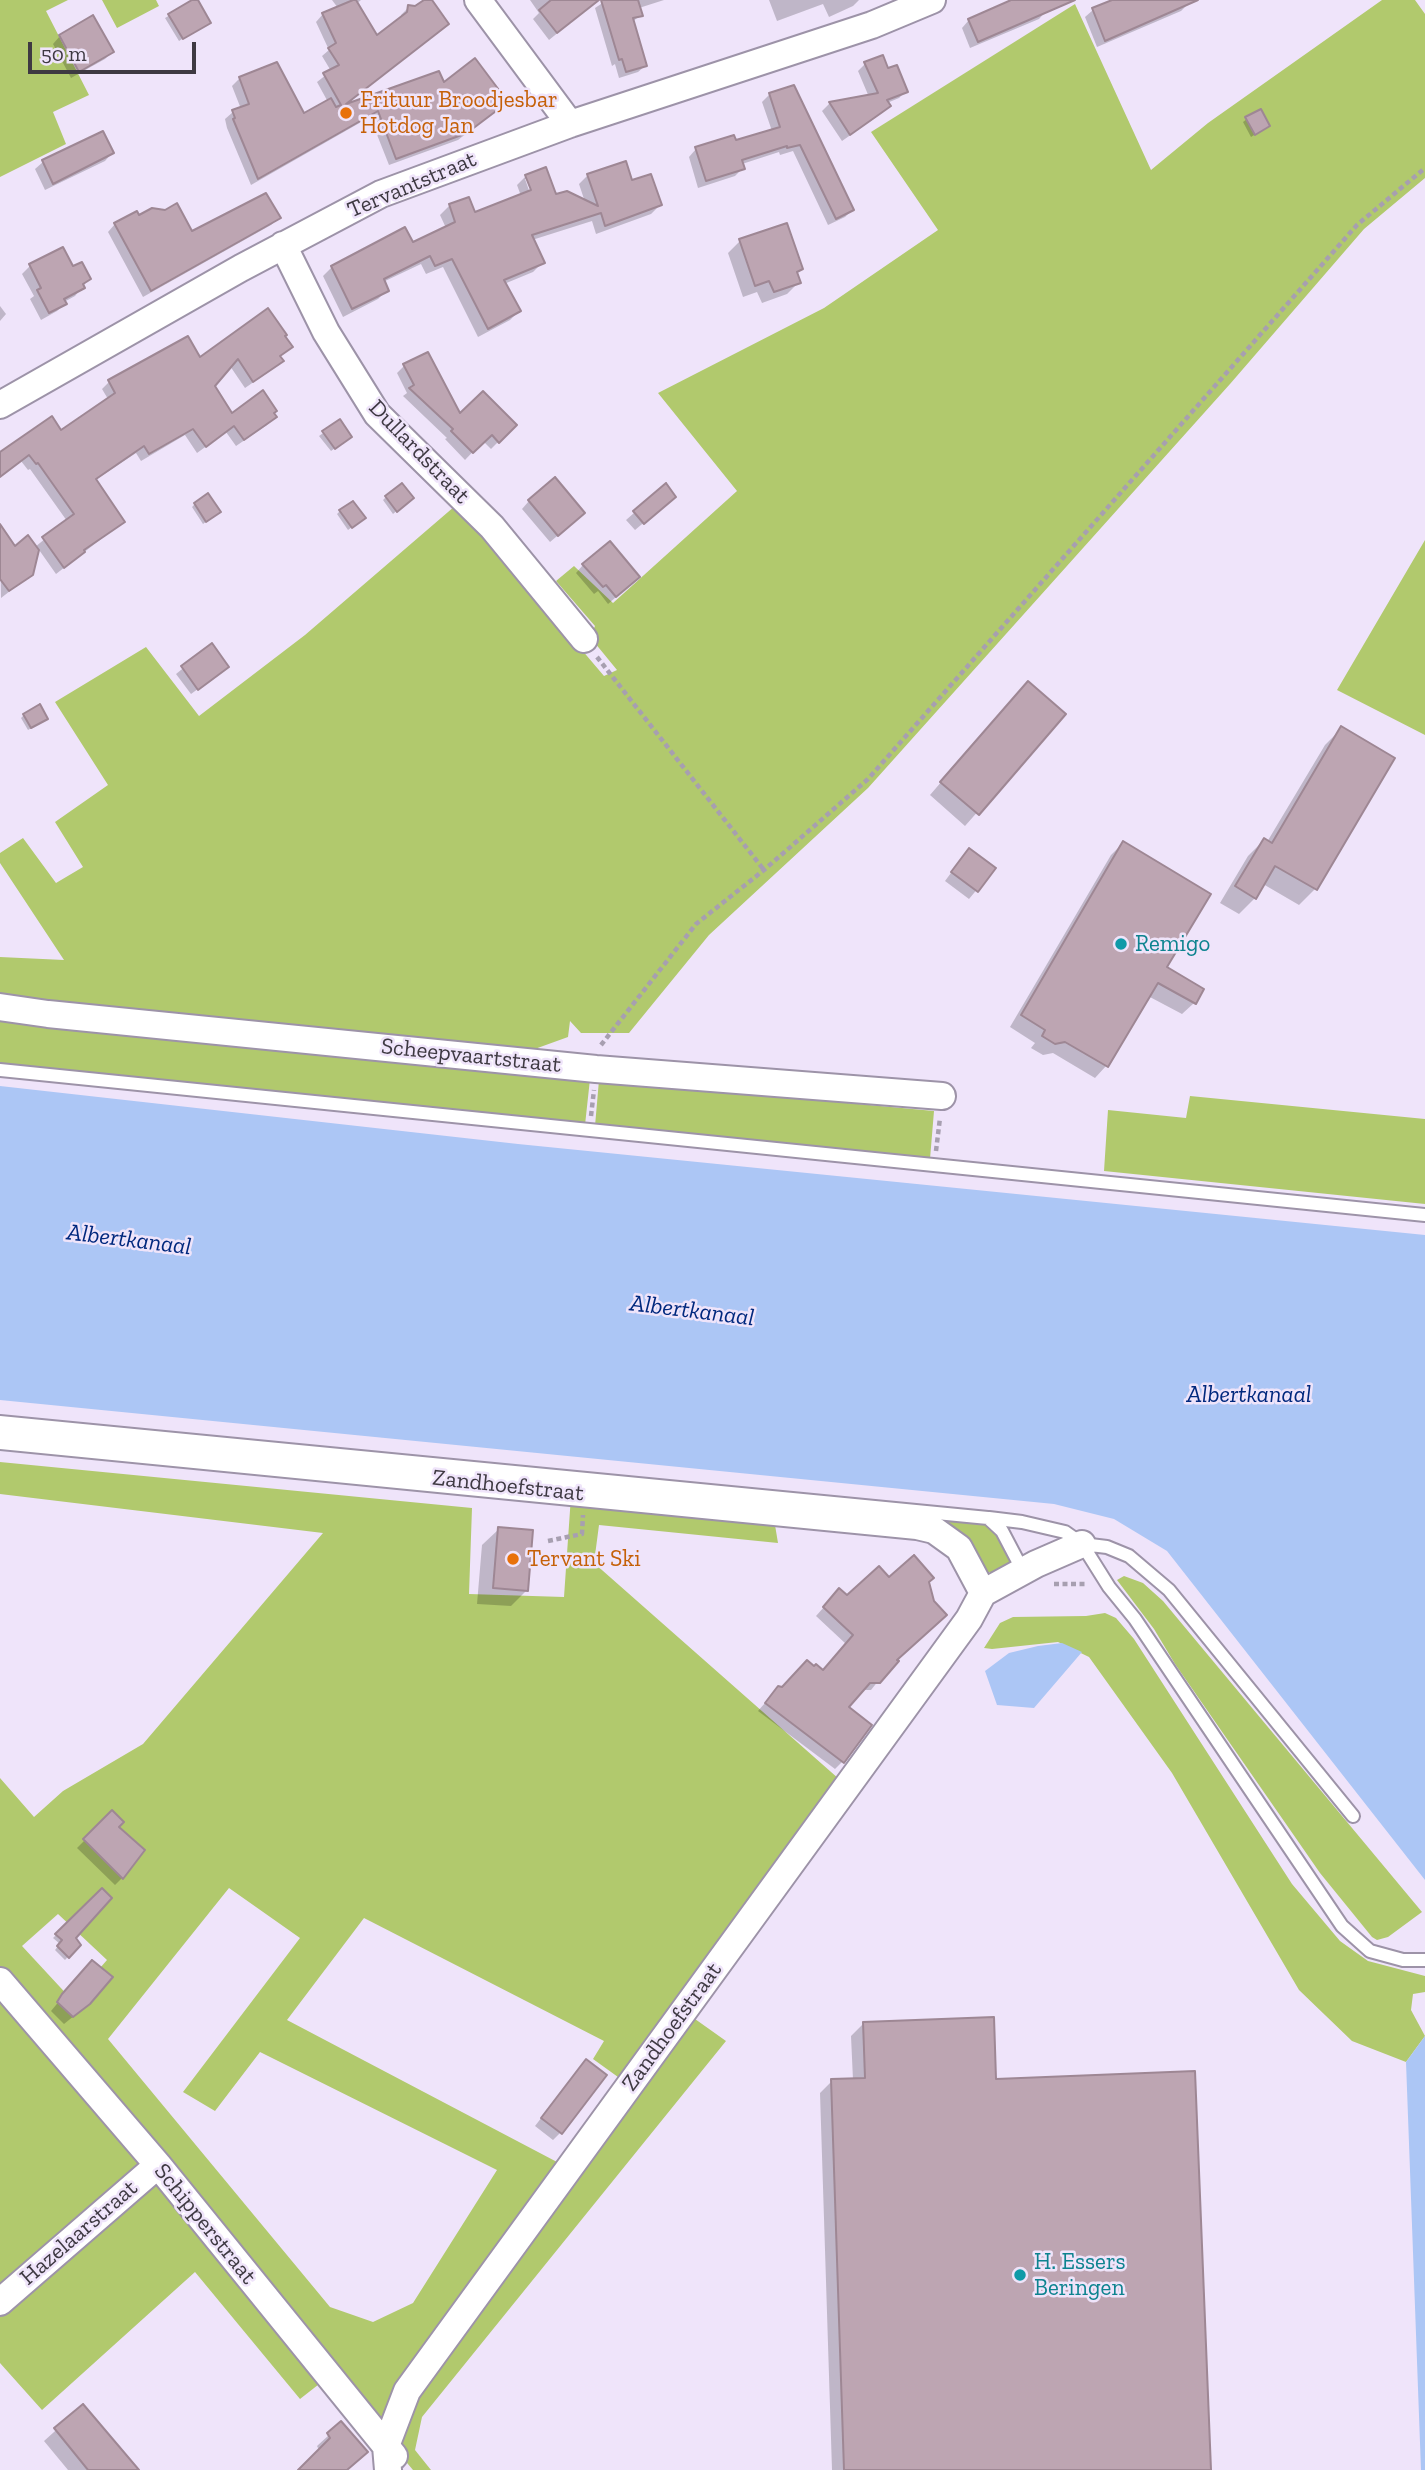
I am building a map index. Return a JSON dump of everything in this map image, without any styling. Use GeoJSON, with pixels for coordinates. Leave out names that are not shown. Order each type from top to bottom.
{"type":"FeatureCollection","features":[{"type":"Feature","properties":{"kind":"street"},"geometry":{"type":"LineString","coordinates":[[478,0],[570,124]]}},
{"type":"Feature","properties":{"kind":"street","name":"Tervantstraat"},"geometry":{"type":"LineString","coordinates":[[0,405],[283,245],[381,194],[570,124],[872,24],[932,0]]}},
{"type":"Feature","properties":{"kind":"street","name":"Dullardstraat"},"geometry":{"type":"LineString","coordinates":[[283,245],[326,332],[376,414],[492,527],[584,639]]}},
{"type":"Feature","properties":{"kind":"street","name":"Scheepvaartstraat"},"geometry":{"type":"LineString","coordinates":[[0,1007],[596,1069],[942,1097]]}},
{"type":"Feature","properties":{"kind":"street","name":"Zandhoefstraat"},"geometry":{"type":"LineString","coordinates":[[0,1436],[917,1526],[934,1530],[959,1548],[983,1593],[961,1630],[407,2390],[387,2458]]}},
{"type":"Feature","properties":{"kind":"street"},"geometry":{"type":"LineString","coordinates":[[983,1593],[1082,1544]]}},
{"type":"Feature","properties":{"kind":"street","name":"Schipperstraat"},"geometry":{"type":"LineString","coordinates":[[0,1981],[158,2165],[387,2458],[405,2470]]}},
{"type":"Feature","properties":{"kind":"street","name":"Hazelaarstraat"},"geometry":{"type":"LineString","coordinates":[[0,2302],[158,2165]]}},
{"type":"Feature","properties":{"kind":"lane"},"geometry":{"type":"LineString","coordinates":[[0,1070],[1425,1215]]}},
{"type":"Feature","properties":{"kind":"lane"},"geometry":{"type":"LineString","coordinates":[[0,1422],[988,1518],[1022,1522],[1065,1532],[1082,1544],[1109,1587],[1135,1619],[1342,1926],[1370,1951],[1403,1960],[1425,1960]]}},
{"type":"Feature","properties":{"kind":"lane"},"geometry":{"type":"LineString","coordinates":[[988,1518],[1002,1531],[1023,1571]]}},
{"type":"Feature","properties":{"kind":"lane"},"geometry":{"type":"LineString","coordinates":[[1082,1544],[1107,1547],[1129,1556],[1169,1590],[1353,1816]]}},
{"type":"Feature","properties":{"kind":"path"},"geometry":{"type":"LineString","coordinates":[[590,1132],[595,1052],[696,924],[764,870],[868,779],[1357,225],[1425,168]]}},
{"type":"Feature","properties":{"kind":"path"},"geometry":{"type":"LineString","coordinates":[[584,639],[764,870]]}},
{"type":"Feature","properties":{"kind":"path"},"geometry":{"type":"LineString","coordinates":[[935,1165],[942,1097]]}},
{"type":"Feature","properties":{"kind":"path"},"geometry":{"type":"LineString","coordinates":[[548,1541],[582,1534],[585,1493]]}},
{"type":"Feature","properties":{"kind":"path"},"geometry":{"type":"LineString","coordinates":[[1023,1571],[1038,1583],[1076,1583],[1109,1587]]}},
{"type":"Feature","properties":{"kind":"green space"},"geometry":{"type":"Polygon","coordinates":[[[0,0],[68,0],[46,11],[89,95],[53,112],[66,144],[0,177],[0,0]]]}},
{"type":"Feature","properties":{"kind":"green space"},"geometry":{"type":"Polygon","coordinates":[[[102,0],[156,0],[159,6],[117,28],[102,0]]]}},
{"type":"Feature","properties":{"kind":"green space"},"geometry":{"type":"Polygon","coordinates":[[[1382,0],[1415,0],[1425,14],[1425,178],[1364,229],[1230,384],[868,788],[709,935],[629,1033],[581,1033],[570,1021],[568,1037],[532,1050],[412,1044],[0,994],[0,957],[64,960],[0,863],[0,853],[23,838],[56,883],[83,867],[55,822],[108,785],[55,702],[146,647],[199,716],[305,635],[455,506],[485,536],[604,676],[617,670],[590,637],[595,626],[556,581],[574,566],[613,603],[737,491],[658,393],[824,308],[938,230],[871,132],[1075,4],[1151,170],[1208,123],[1382,0]]]}},
{"type":"Feature","properties":{"kind":"green space"},"geometry":{"type":"Polygon","coordinates":[[[1425,540],[1425,735],[1337,690],[1425,540]]]}},
{"type":"Feature","properties":{"kind":"green space"},"geometry":{"type":"Polygon","coordinates":[[[0,1019],[590,1079],[585,1125],[0,1065],[0,1019]]]}},
{"type":"Feature","properties":{"kind":"green space"},"geometry":{"type":"Polygon","coordinates":[[[599,1080],[934,1111],[930,1159],[595,1126],[599,1080]]]}},
{"type":"Feature","properties":{"kind":"green space"},"geometry":{"type":"Polygon","coordinates":[[[1190,1096],[1425,1119],[1425,1204],[1104,1171],[1108,1110],[1186,1118],[1190,1096]]]}},
{"type":"Feature","properties":{"kind":"green space"},"geometry":{"type":"Polygon","coordinates":[[[0,1462],[472,1508],[469,1594],[564,1597],[571,1496],[774,1519],[778,1543],[599,1525],[594,1563],[839,1779],[618,2077],[593,2059],[604,2041],[364,1918],[287,2020],[557,2162],[580,2177],[695,2019],[726,2041],[422,2417],[415,2450],[431,2470],[413,2470],[332,2374],[300,2399],[195,2272],[42,2410],[0,2363],[0,1778],[34,1817],[63,1791],[143,1744],[323,1533],[0,1494],[0,1462]],[[229,1888],[108,2039],[330,2307],[373,2322],[413,2303],[497,2170],[260,2052],[215,2111],[183,2092],[300,1938],[229,1888]],[[58,1914],[22,1946],[72,2000],[107,1960],[58,1914]]]}},
{"type":"Feature","properties":{"kind":"green space"},"geometry":{"type":"Polygon","coordinates":[[[945,1519],[987,1525],[997,1533],[1013,1562],[994,1572],[986,1572],[945,1523],[945,1519]]]}},
{"type":"Feature","properties":{"kind":"green space"},"geometry":{"type":"Polygon","coordinates":[[[1124,1576],[1143,1583],[1163,1601],[1422,1912],[1388,1937],[1377,1940],[1372,1937],[1320,1873],[1175,1664],[1154,1629],[1117,1580],[1124,1576]]]}},
{"type":"Feature","properties":{"kind":"green space"},"geometry":{"type":"Polygon","coordinates":[[[1105,1613],[1116,1618],[1134,1639],[1292,1884],[1340,1941],[1368,1961],[1425,1976],[1425,1992],[1413,1994],[1411,2010],[1425,2036],[1406,2062],[1352,2041],[1299,1990],[1172,1773],[1089,1657],[1058,1642],[984,1648],[1000,1623],[1013,1617],[1086,1616],[1105,1613]]]}},
{"type":"Feature","properties":{"kind":"water","name":"Albertkanaal"},"geometry":{"type":"Polygon","coordinates":[[[0,1086],[518,1144],[1425,1235],[1425,1880],[1167,1551],[1114,1519],[1054,1504],[0,1400],[0,1086]]]}},
{"type":"Feature","properties":{"kind":"water"},"geometry":{"type":"Polygon","coordinates":[[[1062,1643],[1082,1652],[1034,1708],[997,1705],[985,1671],[1009,1653],[1062,1643]]]}},
{"type":"Feature","properties":{"kind":"water"},"geometry":{"type":"Polygon","coordinates":[[[1425,2036],[1425,2470],[1421,2470],[1406,2062],[1425,2036]]]}},
{"type":"Feature","properties":{"kind":"building"},"geometry":{"type":"Polygon","coordinates":[[[192,0],[198,0],[211,23],[183,39],[168,14],[192,0]]]}},
{"type":"Feature","properties":{"kind":"building"},"geometry":{"type":"Polygon","coordinates":[[[356,0],[377,35],[407,12],[408,5],[415,6],[424,0],[432,0],[449,24],[346,104],[439,71],[444,82],[475,58],[508,102],[467,133],[396,159],[378,111],[258,179],[233,119],[232,110],[249,104],[239,77],[277,62],[304,113],[331,98],[336,107],[341,105],[323,73],[339,65],[328,48],[336,43],[322,13],[356,0]]]}},
{"type":"Feature","properties":{"kind":"building"},"geometry":{"type":"Polygon","coordinates":[[[551,0],[599,0],[557,33],[539,10],[551,0]]]}},
{"type":"Feature","properties":{"kind":"building"},"geometry":{"type":"Polygon","coordinates":[[[601,0],[638,0],[643,16],[633,18],[647,66],[626,72],[622,59],[619,60],[601,0]]]}},
{"type":"Feature","properties":{"kind":"building"},"geometry":{"type":"Polygon","coordinates":[[[1011,0],[1075,0],[978,42],[968,19],[1011,0]]]}},
{"type":"Feature","properties":{"kind":"building"},"geometry":{"type":"Polygon","coordinates":[[[1112,0],[1198,0],[1105,41],[1092,8],[1112,0]]]}},
{"type":"Feature","properties":{"kind":"building"},"geometry":{"type":"Polygon","coordinates":[[[93,15],[114,52],[79,72],[59,35],[93,15]]]}},
{"type":"Feature","properties":{"kind":"building"},"geometry":{"type":"Polygon","coordinates":[[[883,55],[888,68],[897,65],[908,92],[887,100],[891,106],[850,135],[829,102],[878,93],[864,62],[883,55]]]}},
{"type":"Feature","properties":{"kind":"building"},"geometry":{"type":"Polygon","coordinates":[[[794,85],[854,210],[836,219],[800,145],[787,146],[742,160],[745,169],[706,181],[695,147],[734,135],[736,140],[780,127],[769,93],[794,85]]]}},
{"type":"Feature","properties":{"kind":"building"},"geometry":{"type":"Polygon","coordinates":[[[1261,109],[1270,126],[1255,135],[1245,117],[1261,109]]]}},
{"type":"Feature","properties":{"kind":"building"},"geometry":{"type":"Polygon","coordinates":[[[103,131],[114,153],[53,184],[42,160],[103,131]]]}},
{"type":"Feature","properties":{"kind":"building"},"geometry":{"type":"Polygon","coordinates":[[[626,161],[632,180],[651,174],[662,205],[605,226],[601,213],[532,235],[545,263],[504,280],[521,311],[488,329],[452,259],[435,266],[430,256],[384,279],[389,291],[352,309],[331,266],[405,227],[413,242],[455,222],[449,204],[469,197],[475,212],[531,190],[525,175],[546,167],[556,194],[567,191],[598,206],[587,174],[626,161]]]}},
{"type":"Feature","properties":{"kind":"building"},"geometry":{"type":"Polygon","coordinates":[[[266,193],[281,218],[151,291],[114,223],[137,211],[139,215],[152,208],[165,210],[177,203],[192,231],[266,193]]]}},
{"type":"Feature","properties":{"kind":"building"},"geometry":{"type":"Polygon","coordinates":[[[787,223],[803,269],[797,272],[801,283],[774,292],[769,281],[755,286],[739,239],[787,223]]]}},
{"type":"Feature","properties":{"kind":"building"},"geometry":{"type":"Polygon","coordinates":[[[63,247],[73,266],[82,262],[91,279],[83,284],[85,288],[64,299],[67,304],[49,313],[37,290],[41,288],[29,264],[63,247]]]}},
{"type":"Feature","properties":{"kind":"building"},"geometry":{"type":"Polygon","coordinates":[[[268,308],[293,347],[280,356],[284,361],[253,382],[238,359],[215,386],[232,413],[263,390],[277,411],[274,413],[277,417],[244,440],[234,426],[206,447],[193,429],[149,454],[144,446],[96,479],[125,522],[84,550],[85,552],[64,568],[42,537],[74,514],[38,463],[29,455],[0,477],[0,452],[52,416],[61,430],[115,393],[108,380],[188,336],[200,357],[268,308]]]}},
{"type":"Feature","properties":{"kind":"building"},"geometry":{"type":"Polygon","coordinates":[[[428,352],[460,413],[483,391],[517,425],[499,443],[492,435],[473,453],[451,431],[453,429],[409,388],[414,385],[403,364],[428,352]]]}},
{"type":"Feature","properties":{"kind":"building"},"geometry":{"type":"Polygon","coordinates":[[[340,419],[352,437],[335,449],[322,431],[340,419]]]}},
{"type":"Feature","properties":{"kind":"building"},"geometry":{"type":"Polygon","coordinates":[[[555,477],[585,513],[558,536],[528,500],[555,477]]]}},
{"type":"Feature","properties":{"kind":"building"},"geometry":{"type":"Polygon","coordinates":[[[402,483],[414,498],[397,512],[385,496],[402,483]]]}},
{"type":"Feature","properties":{"kind":"building"},"geometry":{"type":"Polygon","coordinates":[[[666,483],[676,497],[644,524],[633,511],[666,483]]]}},
{"type":"Feature","properties":{"kind":"building"},"geometry":{"type":"Polygon","coordinates":[[[208,493],[221,512],[206,522],[194,503],[208,493]]]}},
{"type":"Feature","properties":{"kind":"building"},"geometry":{"type":"Polygon","coordinates":[[[353,501],[366,518],[352,528],[339,510],[353,501]]]}},
{"type":"Feature","properties":{"kind":"building"},"geometry":{"type":"Polygon","coordinates":[[[0,524],[15,546],[28,535],[39,550],[33,575],[9,591],[0,579],[0,524]]]}},
{"type":"Feature","properties":{"kind":"building"},"geometry":{"type":"Polygon","coordinates":[[[610,541],[640,577],[616,597],[582,564],[610,541]]]}},
{"type":"Feature","properties":{"kind":"building"},"geometry":{"type":"Polygon","coordinates":[[[212,643],[229,667],[198,690],[181,666],[212,643]]]}},
{"type":"Feature","properties":{"kind":"building"},"geometry":{"type":"Polygon","coordinates":[[[1028,681],[1066,714],[979,815],[940,782],[1028,681]]]}},
{"type":"Feature","properties":{"kind":"building"},"geometry":{"type":"Polygon","coordinates":[[[40,704],[48,719],[31,728],[23,714],[40,704]]]}},
{"type":"Feature","properties":{"kind":"building"},"geometry":{"type":"Polygon","coordinates":[[[1341,726],[1395,758],[1317,890],[1275,866],[1256,899],[1235,886],[1264,838],[1272,843],[1341,726]]]}},
{"type":"Feature","properties":{"kind":"building","name":"Remigo"},"geometry":{"type":"Polygon","coordinates":[[[1123,841],[1211,894],[1167,967],[1204,989],[1196,1004],[1158,983],[1108,1067],[1065,1042],[1055,1044],[1042,1036],[1045,1030],[1021,1015],[1123,841]]]}},
{"type":"Feature","properties":{"kind":"building"},"geometry":{"type":"Polygon","coordinates":[[[969,848],[996,868],[978,892],[951,872],[969,848]]]}},
{"type":"Feature","properties":{"kind":"building","name":"Tervant Ski"},"geometry":{"type":"Polygon","coordinates":[[[498,1527],[533,1530],[528,1591],[493,1588],[498,1527]]]}},
{"type":"Feature","properties":{"kind":"building"},"geometry":{"type":"Polygon","coordinates":[[[914,1555],[934,1578],[929,1582],[934,1601],[947,1615],[897,1660],[899,1661],[880,1683],[870,1683],[849,1707],[872,1725],[844,1763],[765,1703],[778,1686],[782,1687],[807,1660],[823,1670],[853,1635],[823,1607],[839,1588],[847,1595],[879,1566],[889,1577],[914,1555]]]}},
{"type":"Feature","properties":{"kind":"building"},"geometry":{"type":"Polygon","coordinates":[[[112,1810],[124,1822],[119,1827],[145,1850],[123,1879],[83,1839],[112,1810]]]}},
{"type":"Feature","properties":{"kind":"building"},"geometry":{"type":"Polygon","coordinates":[[[102,1888],[112,1898],[76,1938],[81,1945],[69,1958],[57,1946],[62,1940],[55,1934],[102,1888]]]}},
{"type":"Feature","properties":{"kind":"building"},"geometry":{"type":"Polygon","coordinates":[[[92,1960],[113,1977],[90,2004],[73,2017],[57,2002],[92,1960]]]}},
{"type":"Feature","properties":{"kind":"building","name":"H. Essers Beringen"},"geometry":{"type":"Polygon","coordinates":[[[994,2017],[996,2079],[1195,2071],[1211,2470],[844,2470],[831,2079],[865,2078],[863,2022],[994,2017]]]}},
{"type":"Feature","properties":{"kind":"building"},"geometry":{"type":"Polygon","coordinates":[[[586,2059],[607,2075],[562,2134],[541,2118],[586,2059]]]}},
{"type":"Feature","properties":{"kind":"building"},"geometry":{"type":"Polygon","coordinates":[[[83,2404],[139,2470],[88,2470],[54,2428],[83,2404]]]}},
{"type":"Feature","properties":{"kind":"building"},"geometry":{"type":"Polygon","coordinates":[[[341,2421],[368,2452],[347,2470],[298,2470],[330,2438],[327,2433],[341,2421]]]}},
{"type":"Feature","properties":{"kind":"place","name":"Frituur Broodjesbar Hotdog Jan"},"geometry":{"type":"Point","coordinates":[346,113]}},
{"type":"Feature","properties":{"kind":"place","name":"Remigo"},"geometry":{"type":"Point","coordinates":[1121,944]}},
{"type":"Feature","properties":{"kind":"place","name":"Tervant Ski"},"geometry":{"type":"Point","coordinates":[513,1559]}},
{"type":"Feature","properties":{"kind":"place","name":"H. Essers Beringen"},"geometry":{"type":"Point","coordinates":[1020,2275]}}]}
